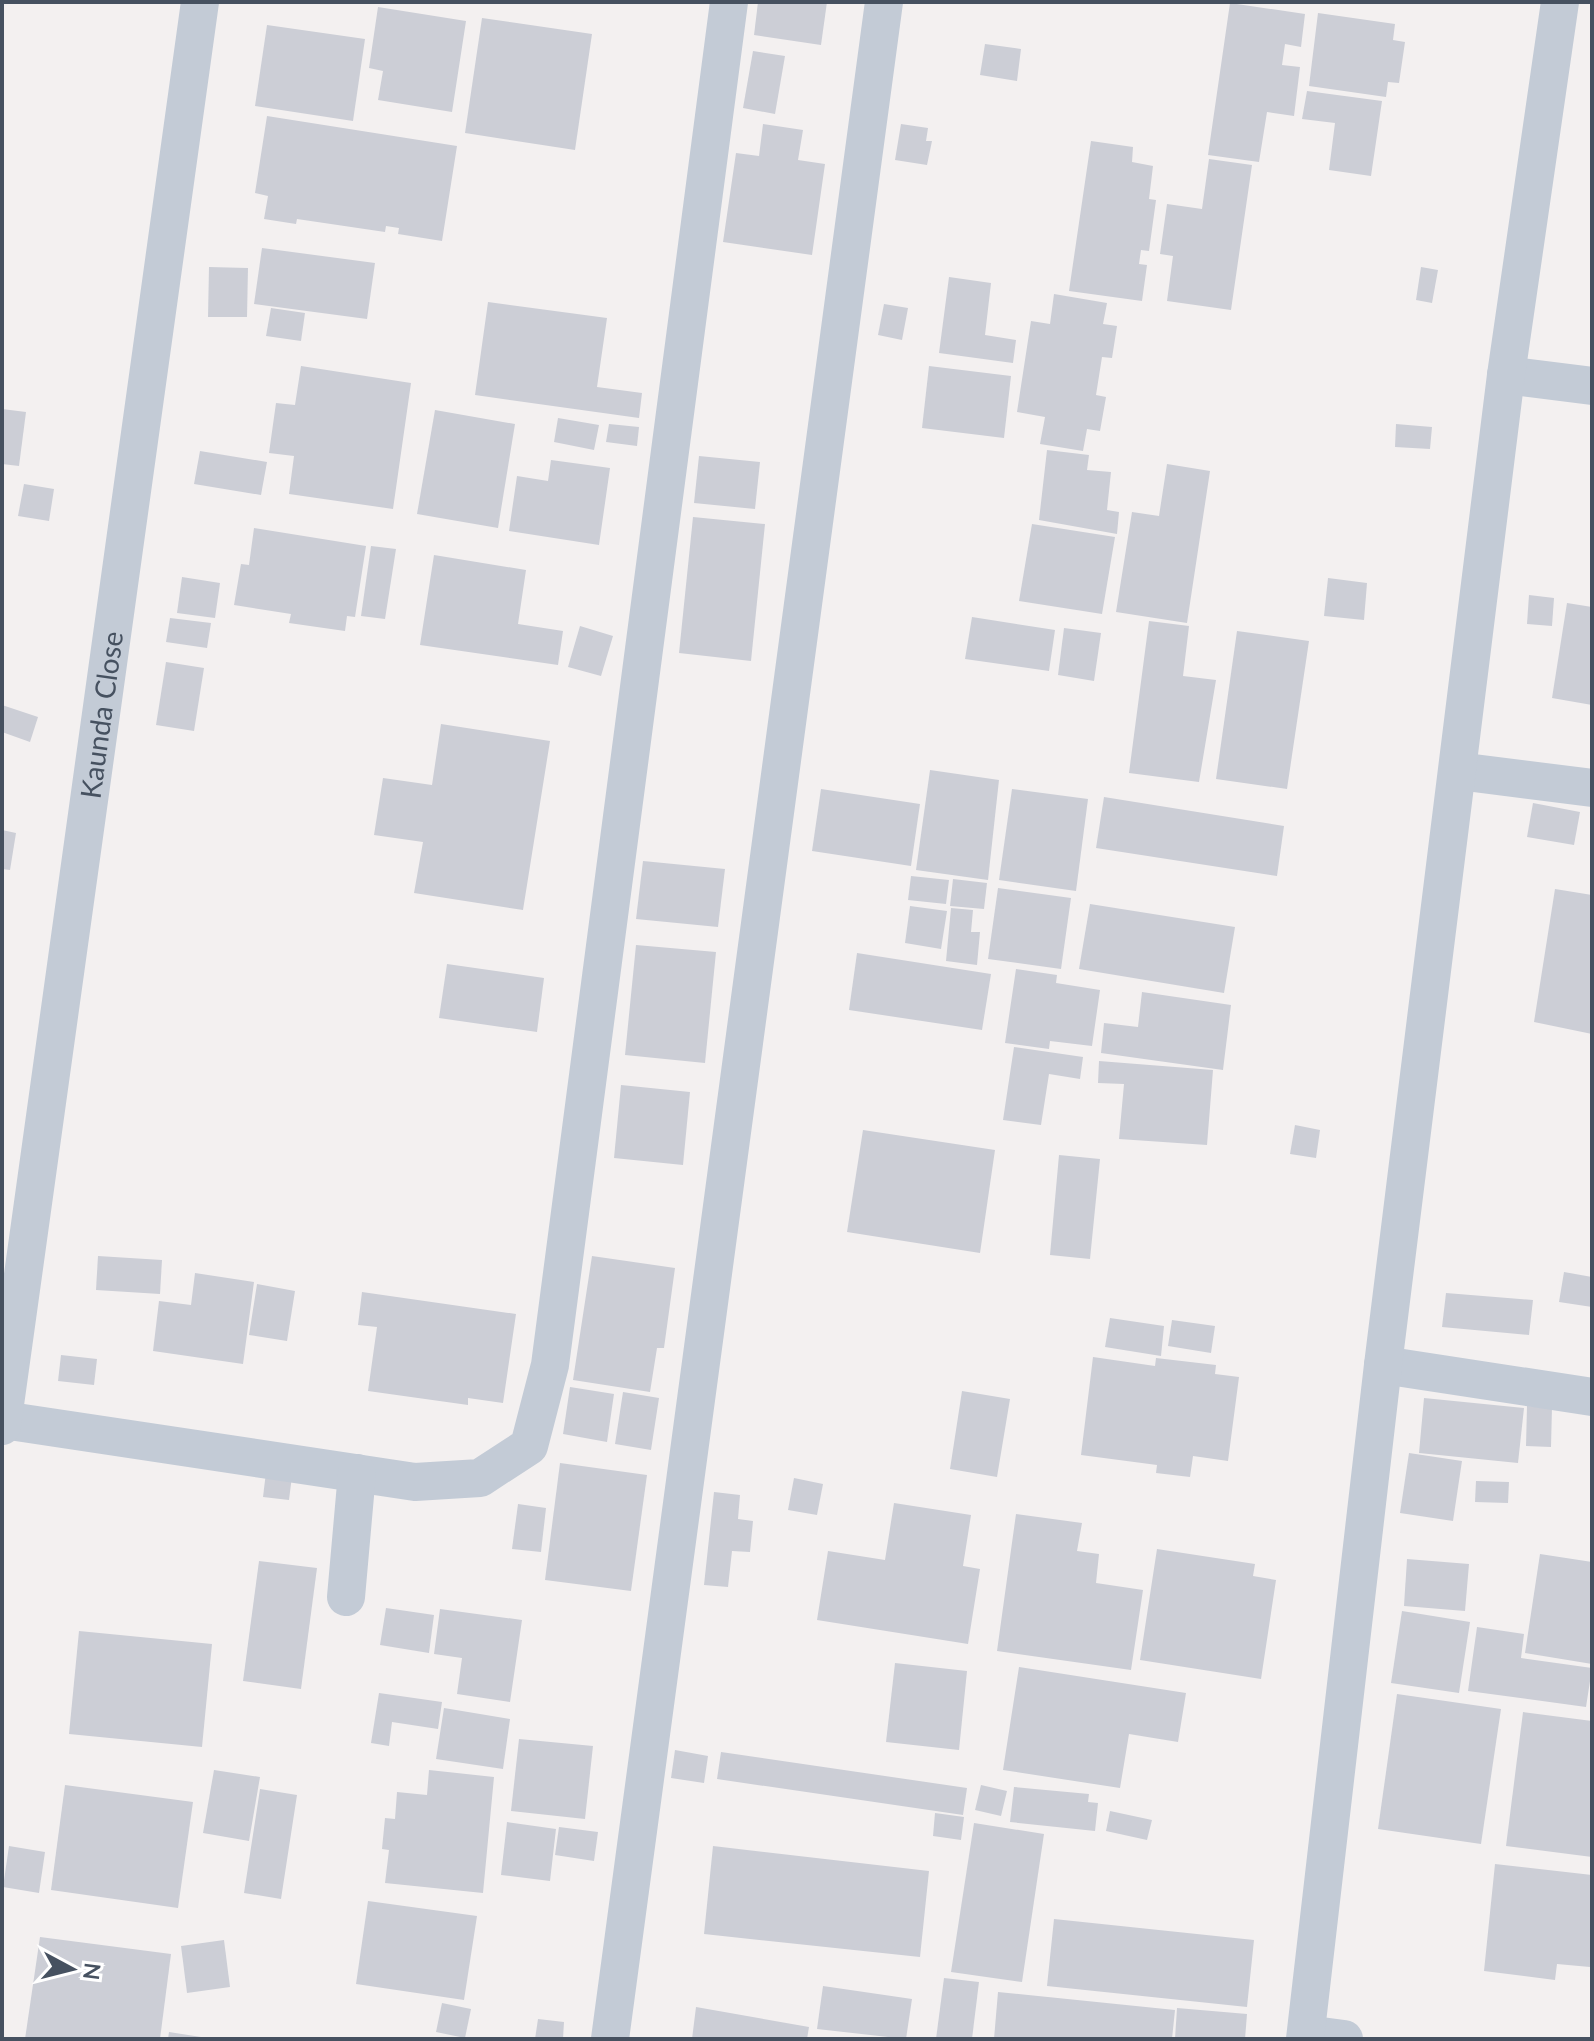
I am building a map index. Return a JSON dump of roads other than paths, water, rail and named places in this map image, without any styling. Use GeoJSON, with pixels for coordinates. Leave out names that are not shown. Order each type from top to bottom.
{"type":"FeatureCollection","features":[{"type":"Feature","properties":{"kind":"street","name":"Kaunda Close"},"geometry":{"type":"LineString","coordinates":[[2,1426],[200,2]]}},
{"type":"Feature","properties":{"kind":"street"},"geometry":{"type":"LineString","coordinates":[[3,1420],[415,1482],[480,1478],[529,1446],[550,1365],[729,2]]}},
{"type":"Feature","properties":{"kind":"street"},"geometry":{"type":"LineString","coordinates":[[610,2039],[884,2]]}},
{"type":"Feature","properties":{"kind":"street"},"geometry":{"type":"LineString","coordinates":[[1344,2039],[1305,2036],[1383,1365],[1506,375],[1560,2]]}},
{"type":"Feature","properties":{"kind":"street"},"geometry":{"type":"LineString","coordinates":[[1506,375],[1592,386]]}},
{"type":"Feature","properties":{"kind":"street"},"geometry":{"type":"LineString","coordinates":[[1458,771],[1592,788]]}},
{"type":"Feature","properties":{"kind":"street"},"geometry":{"type":"LineString","coordinates":[[1383,1365],[1592,1397]]}},
{"type":"Feature","properties":{"kind":"street"},"geometry":{"type":"LineString","coordinates":[[346,1597],[357,1473]]}}]}
